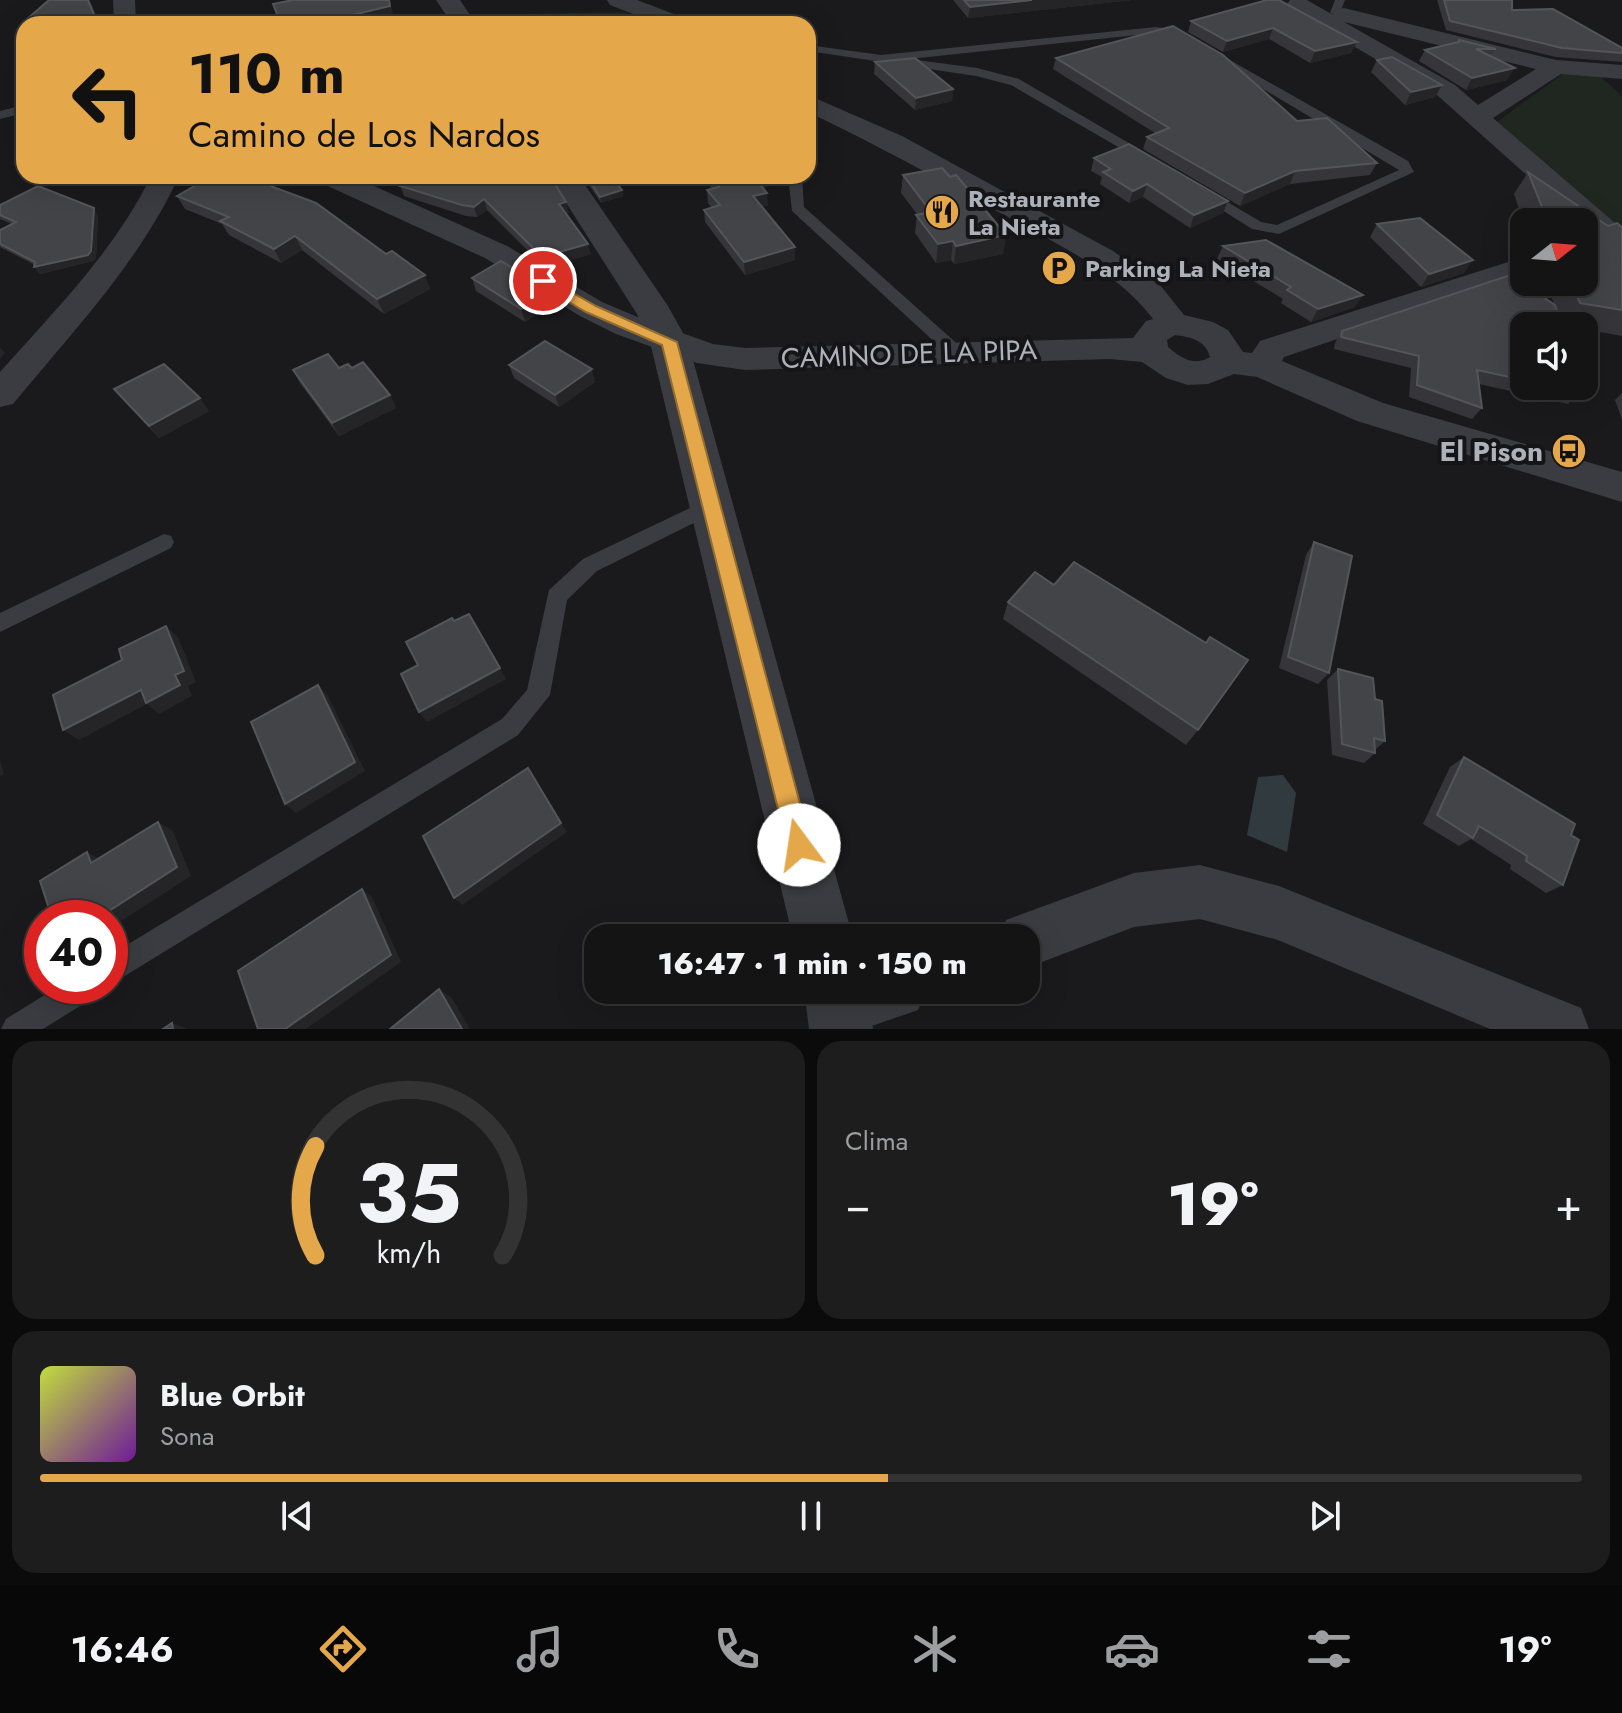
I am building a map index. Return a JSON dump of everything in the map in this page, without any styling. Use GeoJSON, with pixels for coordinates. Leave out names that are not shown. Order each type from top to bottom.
{"type":"FeatureCollection","features":[{"type":"Feature","properties":{"kind":"street"},"geometry":{"type":"LineString","coordinates":[[618,0],[659,16]]}},
{"type":"Feature","properties":{"kind":"street"},"geometry":{"type":"LineString","coordinates":[[1290,2],[1338,7],[1556,67],[1622,72]]}},
{"type":"Feature","properties":{"kind":"street"},"geometry":{"type":"LineString","coordinates":[[1290,2],[1446,90],[1478,116],[1606,243]]}},
{"type":"Feature","properties":{"kind":"street"},"geometry":{"type":"LineString","coordinates":[[1478,116],[1556,67]]}},
{"type":"Feature","properties":{"kind":"street"},"geometry":{"type":"LineString","coordinates":[[816,107],[893,142],[1102,257],[1149,292],[1174,324]]}},
{"type":"Feature","properties":{"kind":"street"},"geometry":{"type":"LineString","coordinates":[[0,395],[117,256],[157,198],[162,184]]}},
{"type":"Feature","properties":{"kind":"street","name":"CAMINO DE LA PIPA"},"geometry":{"type":"LineString","coordinates":[[347,184],[496,252],[591,309],[669,342],[709,355],[745,359],[1110,348],[1151,351]]}},
{"type":"Feature","properties":{"kind":"street"},"geometry":{"type":"LineString","coordinates":[[569,184],[655,314],[669,342],[819,924]]}},
{"type":"Feature","properties":{"kind":"street"},"geometry":{"type":"LineString","coordinates":[[1510,271],[1272,349],[1244,364],[1215,373],[1191,375],[1166,366],[1151,351],[1150,338],[1158,329],[1174,324],[1195,326],[1214,335],[1244,364],[1370,412],[1622,487]]}},
{"type":"Feature","properties":{"kind":"street"},"geometry":{"type":"LineString","coordinates":[[1040,935],[1134,900],[1200,892],[1279,913],[1560,1029]]}},
{"type":"Feature","properties":{"kind":"lane"},"geometry":{"type":"LineString","coordinates":[[882,58],[1156,30],[1174,32],[1403,164],[1407,172],[1279,230],[1257,226],[1192,187]]}},
{"type":"Feature","properties":{"kind":"lane"},"geometry":{"type":"LineString","coordinates":[[816,49],[977,72],[1015,82],[1153,163]]}},
{"type":"Feature","properties":{"kind":"lane"},"geometry":{"type":"LineString","coordinates":[[973,50],[964,58],[968,66],[977,72]]}},
{"type":"Feature","properties":{"kind":"lane"},"geometry":{"type":"LineString","coordinates":[[796,184],[797,208],[957,353]]}},
{"type":"Feature","properties":{"kind":"lane"},"geometry":{"type":"LineString","coordinates":[[128,960],[510,727],[538,695],[557,596],[590,565],[713,505]]}},
{"type":"Feature","properties":{"kind":"lane"},"geometry":{"type":"LineString","coordinates":[[0,623],[164,542]]}},
{"type":"Feature","properties":{"kind":"lane"},"geometry":{"type":"LineString","coordinates":[[16,1029],[57,1004]]}},
{"type":"Feature","properties":{"kind":"shaded area"},"geometry":{"type":"Polygon","coordinates":[[[623,12],[636,16],[477,16],[623,12]]]}},
{"type":"Feature","properties":{"kind":"shaded area"},"geometry":{"type":"Polygon","coordinates":[[[1563,74],[1598,74],[1622,96],[1622,224],[1609,223],[1598,214],[1598,208],[1592,208],[1494,124],[1563,74]]]}},
{"type":"Feature","properties":{"kind":"shaded area"},"geometry":{"type":"Polygon","coordinates":[[[1283,775],[1296,793],[1287,852],[1247,835],[1258,777],[1283,775]]]}},
{"type":"Feature","properties":{"kind":"building"},"geometry":{"type":"Polygon","coordinates":[[[49,0],[88,0],[95,16],[31,16],[49,0]]]}},
{"type":"Feature","properties":{"kind":"building"},"geometry":{"type":"Polygon","coordinates":[[[293,0],[389,0],[390,6],[348,16],[278,16],[273,4],[293,0]]]}},
{"type":"Feature","properties":{"kind":"building"},"geometry":{"type":"Polygon","coordinates":[[[964,0],[1032,0],[970,7],[964,0]]]}},
{"type":"Feature","properties":{"kind":"building"},"geometry":{"type":"Polygon","coordinates":[[[1267,0],[1279,0],[1357,42],[1315,51],[1273,28],[1227,41],[1191,21],[1267,0]]]}},
{"type":"Feature","properties":{"kind":"building"},"geometry":{"type":"Polygon","coordinates":[[[1444,0],[1512,0],[1512,10],[1553,9],[1622,48],[1622,53],[1562,48],[1450,21],[1444,0]]]}},
{"type":"Feature","properties":{"kind":"building"},"geometry":{"type":"Polygon","coordinates":[[[1173,26],[1223,55],[1297,121],[1327,118],[1377,163],[1295,171],[1245,193],[1147,137],[1169,128],[1056,58],[1173,26]]]}},
{"type":"Feature","properties":{"kind":"building"},"geometry":{"type":"Polygon","coordinates":[[[1459,40],[1496,49],[1476,49],[1515,68],[1472,78],[1425,50],[1459,40]]]}},
{"type":"Feature","properties":{"kind":"building"},"geometry":{"type":"Polygon","coordinates":[[[1392,57],[1442,85],[1411,92],[1377,60],[1392,57]]]}},
{"type":"Feature","properties":{"kind":"building"},"geometry":{"type":"Polygon","coordinates":[[[915,58],[953,89],[916,98],[875,62],[915,58]]]}},
{"type":"Feature","properties":{"kind":"building"},"geometry":{"type":"Polygon","coordinates":[[[1129,144],[1228,201],[1194,215],[1147,184],[1133,191],[1103,172],[1111,169],[1094,158],[1129,144]]]}},
{"type":"Feature","properties":{"kind":"building"},"geometry":{"type":"Polygon","coordinates":[[[942,168],[950,177],[956,175],[1006,235],[956,246],[953,241],[938,244],[916,215],[931,212],[903,175],[942,168]]]}},
{"type":"Feature","properties":{"kind":"building"},"geometry":{"type":"Polygon","coordinates":[[[1528,172],[1581,208],[1542,208],[1528,172]]]}},
{"type":"Feature","properties":{"kind":"building"},"geometry":{"type":"Polygon","coordinates":[[[198,184],[265,184],[316,203],[386,254],[392,251],[425,275],[377,299],[295,236],[274,249],[220,221],[229,217],[177,196],[198,184]]]}},
{"type":"Feature","properties":{"kind":"building"},"geometry":{"type":"Polygon","coordinates":[[[555,184],[566,202],[559,204],[588,244],[545,256],[484,199],[474,207],[400,186],[555,184]]]}},
{"type":"Feature","properties":{"kind":"building"},"geometry":{"type":"Polygon","coordinates":[[[591,184],[617,184],[622,190],[600,197],[591,184]]]}},
{"type":"Feature","properties":{"kind":"building"},"geometry":{"type":"Polygon","coordinates":[[[717,184],[760,184],[767,193],[753,196],[795,247],[744,262],[704,210],[720,205],[707,190],[719,187],[717,184]]]}},
{"type":"Feature","properties":{"kind":"building"},"geometry":{"type":"Polygon","coordinates":[[[38,186],[94,208],[91,251],[88,255],[34,267],[35,262],[0,244],[0,230],[16,222],[0,215],[0,205],[38,186]]]}},
{"type":"Feature","properties":{"kind":"building"},"geometry":{"type":"Polygon","coordinates":[[[1420,218],[1473,260],[1429,274],[1377,224],[1420,218]]]}},
{"type":"Feature","properties":{"kind":"building"},"geometry":{"type":"Polygon","coordinates":[[[1598,219],[1608,226],[1617,223],[1622,227],[1622,310],[1580,303],[1577,296],[1598,296],[1598,219]]]}},
{"type":"Feature","properties":{"kind":"building"},"geometry":{"type":"Polygon","coordinates":[[[1266,240],[1363,295],[1318,309],[1287,290],[1291,287],[1223,246],[1266,240]]]}},
{"type":"Feature","properties":{"kind":"building"},"geometry":{"type":"Polygon","coordinates":[[[501,261],[550,290],[521,309],[472,278],[501,261]]]}},
{"type":"Feature","properties":{"kind":"building"},"geometry":{"type":"Polygon","coordinates":[[[1510,275],[1510,296],[1542,296],[1555,305],[1557,312],[1510,312],[1510,377],[1477,370],[1482,408],[1417,385],[1419,356],[1341,337],[1342,331],[1510,275]]]}},
{"type":"Feature","properties":{"kind":"building"},"geometry":{"type":"Polygon","coordinates":[[[545,341],[592,369],[555,395],[509,365],[545,341]]]}},
{"type":"Feature","properties":{"kind":"building"},"geometry":{"type":"Polygon","coordinates":[[[328,354],[339,368],[348,364],[352,368],[363,362],[390,395],[332,423],[293,370],[328,354]]]}},
{"type":"Feature","properties":{"kind":"building"},"geometry":{"type":"Polygon","coordinates":[[[164,364],[200,398],[149,426],[114,389],[164,364]]]}},
{"type":"Feature","properties":{"kind":"building"},"geometry":{"type":"Polygon","coordinates":[[[1314,542],[1352,556],[1329,673],[1288,657],[1314,542]]]}},
{"type":"Feature","properties":{"kind":"building"},"geometry":{"type":"Polygon","coordinates":[[[1074,562],[1206,643],[1210,637],[1248,660],[1198,730],[1008,602],[1035,572],[1054,585],[1074,562]]]}},
{"type":"Feature","properties":{"kind":"building"},"geometry":{"type":"Polygon","coordinates":[[[469,614],[500,668],[419,712],[401,674],[418,665],[406,642],[452,618],[454,621],[469,614]]]}},
{"type":"Feature","properties":{"kind":"building"},"geometry":{"type":"Polygon","coordinates":[[[166,626],[184,671],[175,675],[180,685],[146,703],[141,690],[63,730],[53,695],[122,660],[119,649],[166,626]]]}},
{"type":"Feature","properties":{"kind":"building"},"geometry":{"type":"Polygon","coordinates":[[[1338,669],[1373,678],[1375,699],[1382,701],[1385,741],[1374,738],[1375,753],[1342,744],[1338,669]]]}},
{"type":"Feature","properties":{"kind":"building"},"geometry":{"type":"Polygon","coordinates":[[[318,685],[355,762],[285,804],[251,722],[318,685]]]}},
{"type":"Feature","properties":{"kind":"building"},"geometry":{"type":"Polygon","coordinates":[[[1464,757],[1575,824],[1571,835],[1579,840],[1563,885],[1526,861],[1527,856],[1479,826],[1473,838],[1437,815],[1464,757]]]}},
{"type":"Feature","properties":{"kind":"building"},"geometry":{"type":"Polygon","coordinates":[[[528,768],[561,823],[454,898],[423,836],[528,768]]]}},
{"type":"Feature","properties":{"kind":"building"},"geometry":{"type":"Polygon","coordinates":[[[158,822],[177,867],[126,900],[46,900],[40,881],[87,852],[91,863],[158,822]]]}},
{"type":"Feature","properties":{"kind":"building"},"geometry":{"type":"Polygon","coordinates":[[[362,889],[391,955],[285,1029],[258,1029],[238,971],[362,889]]]}},
{"type":"Feature","properties":{"kind":"building"},"geometry":{"type":"Polygon","coordinates":[[[439,989],[462,1029],[390,1029],[439,989]]]}},
{"type":"Feature","properties":{"kind":"place","name":"Restaurante La Nieta"},"geometry":{"type":"Point","coordinates":[942,212]}},
{"type":"Feature","properties":{"kind":"place","name":"Parking La Nieta"},"geometry":{"type":"Point","coordinates":[1059,268]}},
{"type":"Feature","properties":{"kind":"place","name":"El Pison"},"geometry":{"type":"Point","coordinates":[1569,451]}},
{"type":"Feature","properties":{"kind":"route"},"geometry":{"type":"LineString","coordinates":[[543,281],[591,309],[669,342],[799,845]]}}]}
